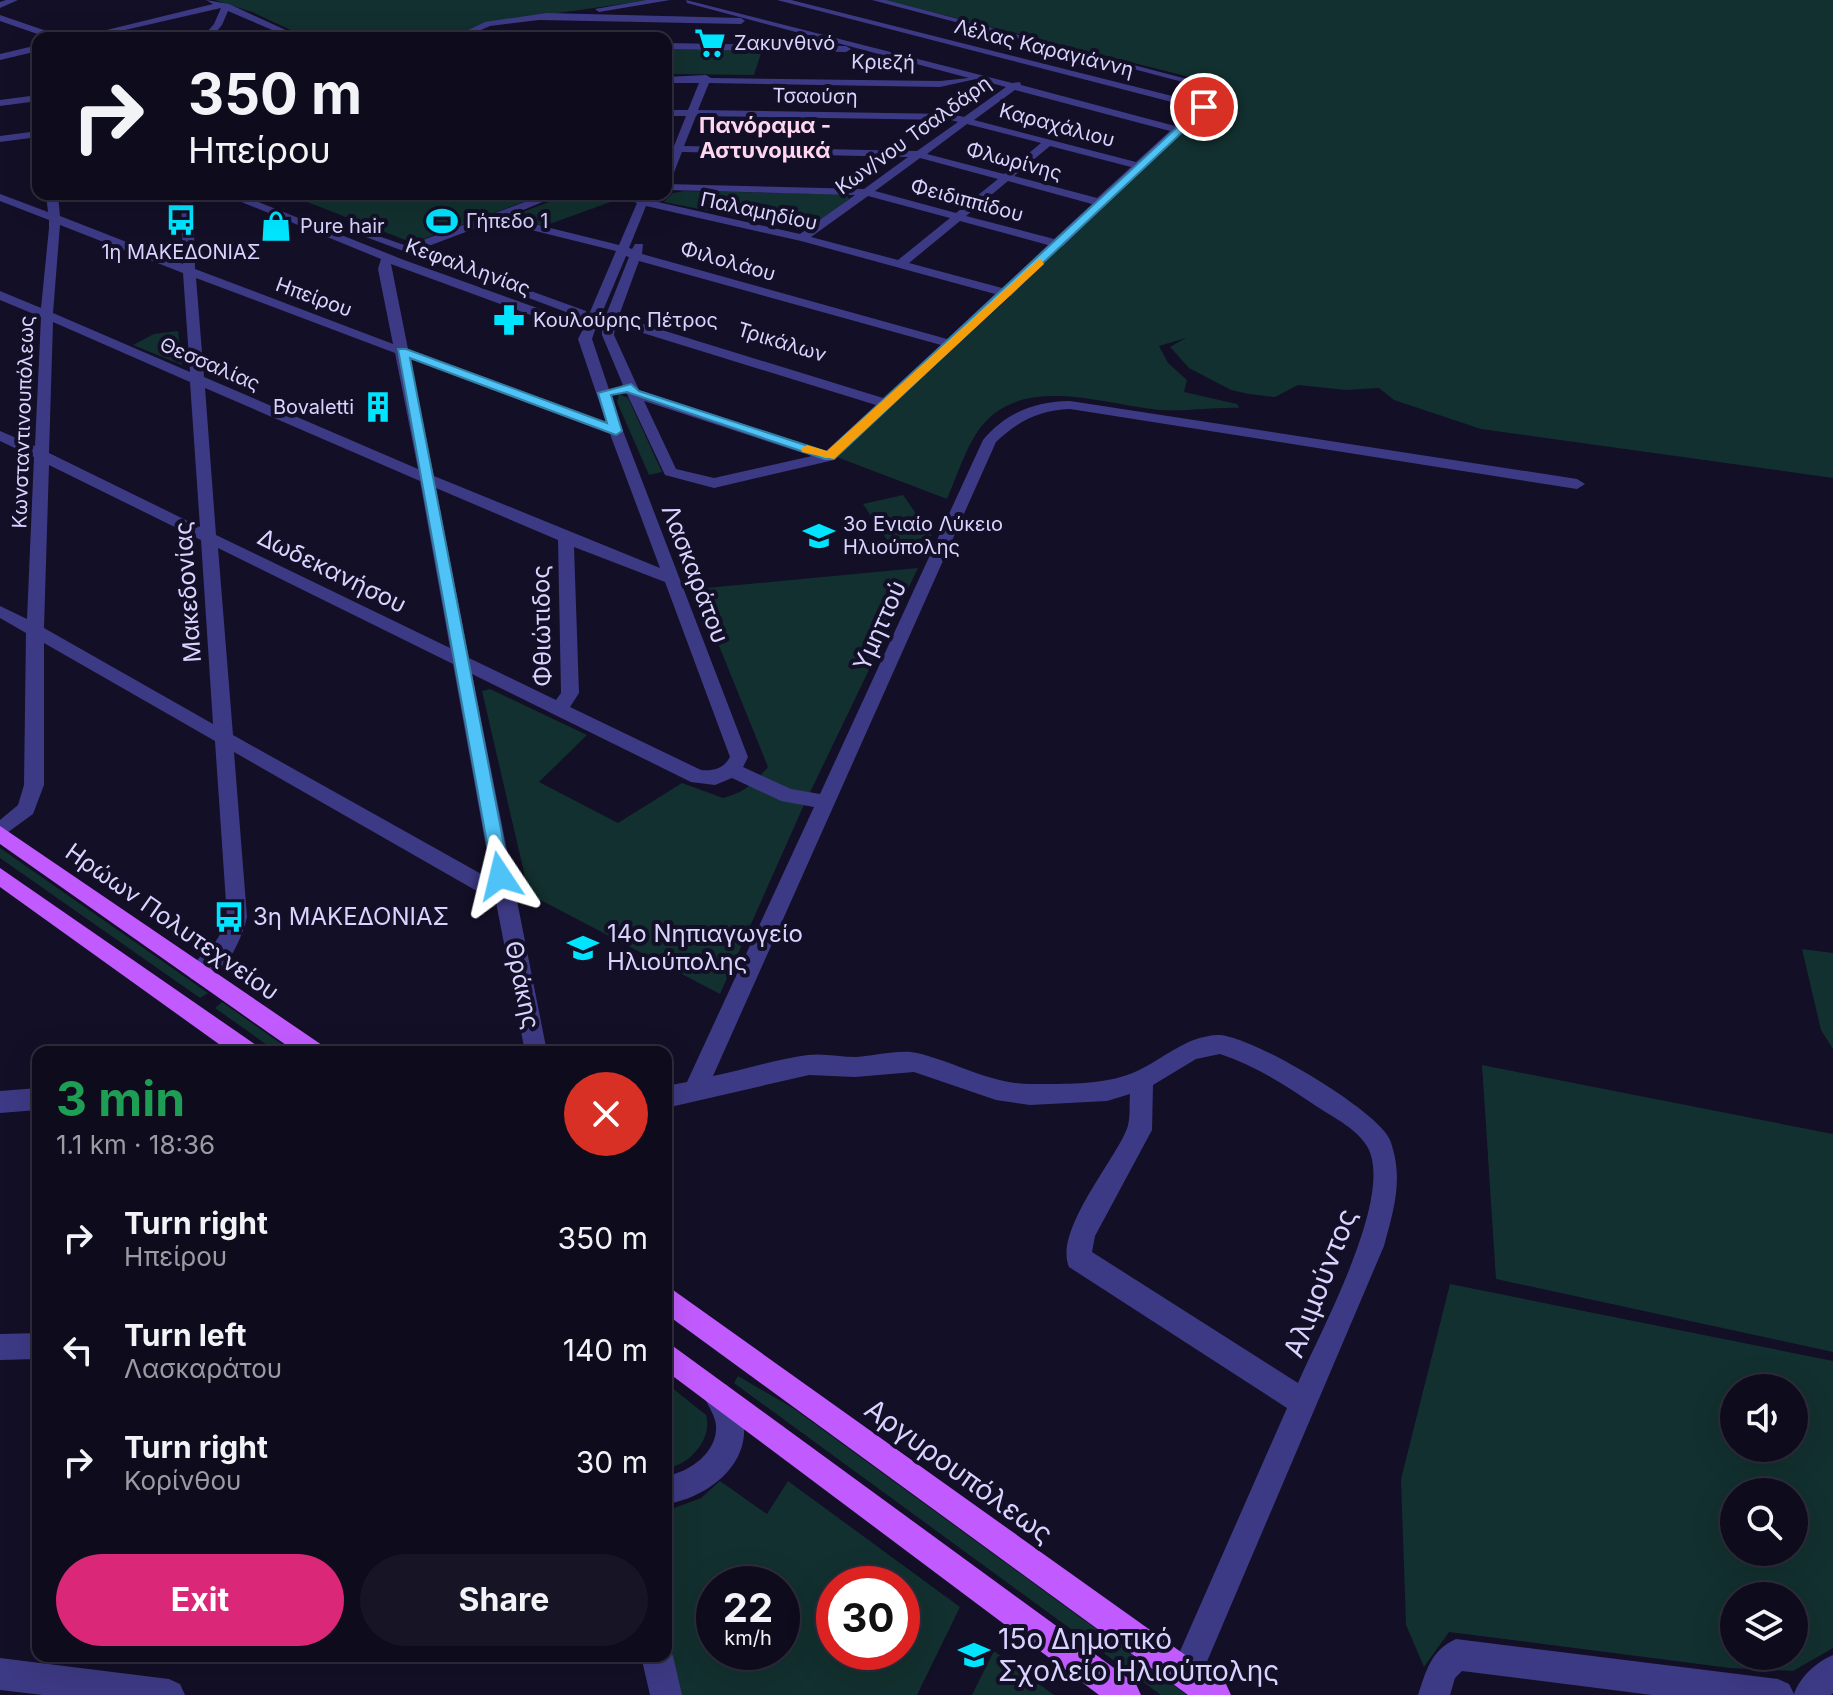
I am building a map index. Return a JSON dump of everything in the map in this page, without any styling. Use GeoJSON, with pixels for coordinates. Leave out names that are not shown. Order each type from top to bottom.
{"type":"FeatureCollection","features":[{"type":"Feature","properties":{"kind":"main road","name":"Ηρώων Πολυτεχνείου"},"geometry":{"type":"LineString","coordinates":[[0,833],[305,1046]]}},
{"type":"Feature","properties":{"kind":"main road"},"geometry":{"type":"LineString","coordinates":[[0,876],[240,1046]]}},
{"type":"Feature","properties":{"kind":"main road","name":"Αργυρουπόλεως"},"geometry":{"type":"LineString","coordinates":[[672,1302],[1215,1695]]}},
{"type":"Feature","properties":{"kind":"main road"},"geometry":{"type":"LineString","coordinates":[[672,1359],[1125,1695]]}},
{"type":"Feature","properties":{"kind":"street"},"geometry":{"type":"LineString","coordinates":[[0,5],[14,0]]}},
{"type":"Feature","properties":{"kind":"street"},"geometry":{"type":"LineString","coordinates":[[210,0],[285,32]]}},
{"type":"Feature","properties":{"kind":"street"},"geometry":{"type":"LineString","coordinates":[[470,32],[488,24],[666,0]]}},
{"type":"Feature","properties":{"kind":"street","name":"Λέλας Καραγιάννη"},"geometry":{"type":"LineString","coordinates":[[781,0],[1204,107]]}},
{"type":"Feature","properties":{"kind":"street"},"geometry":{"type":"LineString","coordinates":[[604,393],[632,390],[827,458],[1219,92],[1217,87],[876,0]]}},
{"type":"Feature","properties":{"kind":"street"},"geometry":{"type":"LineString","coordinates":[[688,1],[858,47],[957,79]]}},
{"type":"Feature","properties":{"kind":"street"},"geometry":{"type":"LineString","coordinates":[[842,24],[891,4]]}},
{"type":"Feature","properties":{"kind":"street"},"geometry":{"type":"LineString","coordinates":[[107,32],[227,7]]}},
{"type":"Feature","properties":{"kind":"street"},"geometry":{"type":"LineString","coordinates":[[212,32],[227,7]]}},
{"type":"Feature","properties":{"kind":"street"},"geometry":{"type":"LineString","coordinates":[[224,32],[233,23],[227,7]]}},
{"type":"Feature","properties":{"kind":"street"},"geometry":{"type":"LineString","coordinates":[[537,17],[753,18]]}},
{"type":"Feature","properties":{"kind":"street"},"geometry":{"type":"LineString","coordinates":[[0,18],[41,32]]}},
{"type":"Feature","properties":{"kind":"street"},"geometry":{"type":"LineString","coordinates":[[768,64],[813,35],[829,29]]}},
{"type":"Feature","properties":{"kind":"street"},"geometry":{"type":"LineString","coordinates":[[672,47],[768,64],[858,47]]}},
{"type":"Feature","properties":{"kind":"street"},"geometry":{"type":"LineString","coordinates":[[0,57],[32,49]]}},
{"type":"Feature","properties":{"kind":"street","name":"Κριεζή"},"geometry":{"type":"LineString","coordinates":[[672,79],[699,79],[768,64],[976,79],[1012,88]]}},
{"type":"Feature","properties":{"kind":"street","name":"Κων/νου Τσαλδάρη"},"geometry":{"type":"LineString","coordinates":[[805,235],[964,119],[1049,68]]}},
{"type":"Feature","properties":{"kind":"street"},"geometry":{"type":"LineString","coordinates":[[672,131],[699,79]]}},
{"type":"Feature","properties":{"kind":"street"},"geometry":{"type":"LineString","coordinates":[[672,166],[693,113],[699,79]]}},
{"type":"Feature","properties":{"kind":"street"},"geometry":{"type":"LineString","coordinates":[[1012,88],[1177,131]]}},
{"type":"Feature","properties":{"kind":"street"},"geometry":{"type":"LineString","coordinates":[[0,103],[32,99]]}},
{"type":"Feature","properties":{"kind":"street","name":"Τσαούση"},"geometry":{"type":"LineString","coordinates":[[672,113],[964,119]]}},
{"type":"Feature","properties":{"kind":"street","name":"Καραχάλιου"},"geometry":{"type":"LineString","coordinates":[[964,119],[1140,166]]}},
{"type":"Feature","properties":{"kind":"street"},"geometry":{"type":"LineString","coordinates":[[0,139],[32,135]]}},
{"type":"Feature","properties":{"kind":"street"},"geometry":{"type":"LineString","coordinates":[[904,262],[1050,141]]}},
{"type":"Feature","properties":{"kind":"street","name":"Φλωρίνης"},"geometry":{"type":"LineString","coordinates":[[672,147],[916,154],[1102,203]]}},
{"type":"Feature","properties":{"kind":"street","name":"Φειδιππίδου"},"geometry":{"type":"LineString","coordinates":[[672,187],[865,192],[1059,244]]}},
{"type":"Feature","properties":{"kind":"street","name":"Ηπείρου"},"geometry":{"type":"LineString","coordinates":[[0,197],[616,431]]}},
{"type":"Feature","properties":{"kind":"street","name":"Κωνσταντινουπόλεως"},"geometry":{"type":"LineString","coordinates":[[0,833],[26,809],[34,785],[35,631],[47,315],[55,219],[53,200]]}},
{"type":"Feature","properties":{"kind":"street","name":"Μακεδονίας"},"geometry":{"type":"LineString","coordinates":[[187,200],[189,271],[210,540],[221,735],[237,917],[232,938],[223,953],[199,973]]}},
{"type":"Feature","properties":{"kind":"street","name":"Κεφαλληνίας"},"geometry":{"type":"LineString","coordinates":[[243,200],[534,313],[567,323],[611,319]]}},
{"type":"Feature","properties":{"kind":"street","name":"Κεφαλληνίας"},"geometry":{"type":"LineString","coordinates":[[272,200],[591,320]]}},
{"type":"Feature","properties":{"kind":"street"},"geometry":{"type":"LineString","coordinates":[[407,250],[540,200]]}},
{"type":"Feature","properties":{"kind":"street"},"geometry":{"type":"LineString","coordinates":[[591,320],[622,249],[654,200]]}},
{"type":"Feature","properties":{"kind":"street"},"geometry":{"type":"LineString","coordinates":[[611,319],[654,200]]}},
{"type":"Feature","properties":{"kind":"street","name":"Παλαμηδίου"},"geometry":{"type":"LineString","coordinates":[[654,200],[805,235],[1010,290]]}},
{"type":"Feature","properties":{"kind":"street","name":"Φιλολάου"},"geometry":{"type":"LineString","coordinates":[[494,217],[622,249],[635,256],[952,344]]}},
{"type":"Feature","properties":{"kind":"street","name":"Θράκης"},"geometry":{"type":"LineString","coordinates":[[387,258],[384,269],[535,1046]]}},
{"type":"Feature","properties":{"kind":"street","name":"Θεσσαλίας"},"geometry":{"type":"LineString","coordinates":[[0,295],[566,538],[672,579]]}},
{"type":"Feature","properties":{"kind":"street","name":"Λασκαράτου"},"geometry":{"type":"LineString","coordinates":[[611,319],[608,335],[670,472],[714,483],[827,458]]}},
{"type":"Feature","properties":{"kind":"street","name":"Τρικάλων"},"geometry":{"type":"LineString","coordinates":[[611,319],[890,400]]}},
{"type":"Feature","properties":{"kind":"street","name":"Λασκαράτου"},"geometry":{"type":"LineString","coordinates":[[591,320],[585,339],[616,431],[739,757],[732,770]]}},
{"type":"Feature","properties":{"kind":"street","name":"Υμηττού"},"geometry":{"type":"LineString","coordinates":[[695,1091],[990,440],[1018,415],[1040,407],[1070,405],[1577,484]]}},
{"type":"Feature","properties":{"kind":"street","name":"Δωδεκανήσου"},"geometry":{"type":"LineString","coordinates":[[0,435],[698,777],[715,778],[732,770]]}},
{"type":"Feature","properties":{"kind":"street","name":"Φθιώτιδος"},"geometry":{"type":"LineString","coordinates":[[559,710],[570,693],[566,538]]}},
{"type":"Feature","properties":{"kind":"street"},"geometry":{"type":"LineString","coordinates":[[0,611],[504,897]]}},
{"type":"Feature","properties":{"kind":"street"},"geometry":{"type":"LineString","coordinates":[[732,770],[788,796],[828,802]]}},
{"type":"Feature","properties":{"kind":"street","name":"Αλιμούντος"},"geometry":{"type":"LineString","coordinates":[[695,1091],[809,1065],[855,1067],[914,1062],[996,1090],[1030,1095],[1107,1091],[1142,1080],[1191,1050],[1220,1044],[1258,1057],[1296,1079],[1357,1120],[1378,1140],[1385,1164],[1386,1194],[1371,1246],[1186,1674]]}},
{"type":"Feature","properties":{"kind":"street"},"geometry":{"type":"LineString","coordinates":[[1142,1080],[1140,1130],[1083,1233],[1078,1258],[1305,1403]]}},
{"type":"Feature","properties":{"kind":"street"},"geometry":{"type":"LineString","coordinates":[[672,1096],[695,1091]]}},
{"type":"Feature","properties":{"kind":"street"},"geometry":{"type":"LineString","coordinates":[[0,1102],[32,1099]]}},
{"type":"Feature","properties":{"kind":"street"},"geometry":{"type":"LineString","coordinates":[[0,1347],[32,1346]]}},
{"type":"Feature","properties":{"kind":"street"},"geometry":{"type":"LineString","coordinates":[[672,1488],[703,1476],[725,1449],[730,1425],[715,1391]]}},
{"type":"Feature","properties":{"kind":"street"},"geometry":{"type":"LineString","coordinates":[[1434,1695],[1442,1669],[1456,1655],[1778,1695]]}},
{"type":"Feature","properties":{"kind":"street"},"geometry":{"type":"LineString","coordinates":[[658,1662],[666,1695]]}},
{"type":"Feature","properties":{"kind":"street"},"geometry":{"type":"LineString","coordinates":[[1809,1695],[1833,1671]]}},
{"type":"Feature","properties":{"kind":"street"},"geometry":{"type":"LineString","coordinates":[[0,1674],[169,1695]]}},
{"type":"Feature","properties":{"kind":"green space"},"geometry":{"type":"Polygon","coordinates":[[[215,0],[651,0],[486,23],[466,32],[295,32],[252,12],[215,0]]]}},
{"type":"Feature","properties":{"kind":"green space"},"geometry":{"type":"Polygon","coordinates":[[[884,0],[1833,0],[1833,478],[1481,429],[1394,400],[1379,388],[1346,390],[1298,385],[1275,397],[1249,394],[1231,390],[1189,368],[1170,347],[1186,338],[1159,346],[1168,363],[1187,380],[1184,392],[1237,404],[1239,408],[1170,410],[1071,397],[1027,399],[1007,406],[982,426],[970,445],[947,499],[834,456],[1229,87],[884,0]]]}},
{"type":"Feature","properties":{"kind":"green space"},"geometry":{"type":"Polygon","coordinates":[[[672,49],[762,50],[754,75],[672,74],[672,49]]]}},
{"type":"Feature","properties":{"kind":"green space"},"geometry":{"type":"Polygon","coordinates":[[[673,193],[847,194],[849,199],[818,222],[796,228],[664,202],[672,200],[673,193]]]}},
{"type":"Feature","properties":{"kind":"green space"},"geometry":{"type":"Polygon","coordinates":[[[302,200],[529,200],[413,243],[302,200]]]}},
{"type":"Feature","properties":{"kind":"green space"},"geometry":{"type":"Polygon","coordinates":[[[554,200],[616,200],[544,226],[510,217],[554,200]]]}},
{"type":"Feature","properties":{"kind":"green space"},"geometry":{"type":"Polygon","coordinates":[[[178,331],[182,365],[133,345],[154,334],[178,331]]]}},
{"type":"Feature","properties":{"kind":"green space"},"geometry":{"type":"Polygon","coordinates":[[[619,394],[628,398],[662,472],[649,475],[617,402],[619,394]]]}},
{"type":"Feature","properties":{"kind":"green space"},"geometry":{"type":"Polygon","coordinates":[[[903,495],[932,536],[891,546],[863,504],[903,495]]]}},
{"type":"Feature","properties":{"kind":"green space"},"geometry":{"type":"Polygon","coordinates":[[[918,568],[803,807],[720,994],[529,894],[482,691],[490,689],[587,735],[539,782],[618,823],[682,783],[723,798],[748,787],[768,767],[696,589],[918,568]]]}},
{"type":"Feature","properties":{"kind":"green space"},"geometry":{"type":"Polygon","coordinates":[[[0,848],[208,993],[200,998],[0,858],[0,848]]]}},
{"type":"Feature","properties":{"kind":"green space"},"geometry":{"type":"Polygon","coordinates":[[[1802,949],[1833,953],[1833,1049],[1821,1030],[1802,949]]]}},
{"type":"Feature","properties":{"kind":"green space"},"geometry":{"type":"Polygon","coordinates":[[[222,1002],[284,1046],[269,1046],[215,1008],[222,1002]]]}},
{"type":"Feature","properties":{"kind":"green space"},"geometry":{"type":"Polygon","coordinates":[[[1482,1065],[1833,1134],[1833,1352],[1496,1279],[1482,1065]]]}},
{"type":"Feature","properties":{"kind":"green space"},"geometry":{"type":"Polygon","coordinates":[[[1450,1284],[1833,1361],[1833,1648],[1808,1662],[1808,1582],[1720,1582],[1720,1667],[1449,1632],[1424,1667],[1406,1625],[1401,1479],[1450,1284]]]}},
{"type":"Feature","properties":{"kind":"green space"},"geometry":{"type":"Polygon","coordinates":[[[738,1376],[793,1408],[1187,1695],[1161,1695],[734,1383],[738,1376]]]}},
{"type":"Feature","properties":{"kind":"green space"},"geometry":{"type":"Polygon","coordinates":[[[672,1388],[706,1415],[707,1424],[697,1450],[672,1467],[672,1388]]]}},
{"type":"Feature","properties":{"kind":"green space"},"geometry":{"type":"Polygon","coordinates":[[[720,1481],[767,1514],[788,1481],[904,1566],[816,1566],[816,1670],[920,1670],[920,1578],[960,1607],[917,1695],[680,1695],[672,1659],[672,1509],[701,1498],[720,1481]]]}},
{"type":"Feature","properties":{"kind":"green space"},"geometry":{"type":"Polygon","coordinates":[[[994,1651],[1054,1695],[972,1695],[994,1651]]]}},
{"type":"Feature","properties":{"kind":"slow traffic"},"geometry":{"type":"LineString","coordinates":[[807,449],[829,457],[1040,261]]}},
{"type":"Feature","properties":{"kind":"place","name":"Ζακυνθινό"},"geometry":{"type":"Point","coordinates":[710,43]}},
{"type":"Feature","properties":{"kind":"place","name":"1η ΜΑΚΕΔΟΝΙΑΣ"},"geometry":{"type":"Point","coordinates":[181,220]}},
{"type":"Feature","properties":{"kind":"place","name":"Γήπεδο 1"},"geometry":{"type":"Point","coordinates":[442,221]}},
{"type":"Feature","properties":{"kind":"place","name":"Pure hair"},"geometry":{"type":"Point","coordinates":[276,226]}},
{"type":"Feature","properties":{"kind":"place","name":"Κουλούρης Πέτρος"},"geometry":{"type":"Point","coordinates":[509,320]}},
{"type":"Feature","properties":{"kind":"place","name":"Bovaletti"},"geometry":{"type":"Point","coordinates":[378,407]}},
{"type":"Feature","properties":{"kind":"place","name":"3ο Ενιαίο Λύκειο Ηλιούπολης"},"geometry":{"type":"Point","coordinates":[819,536]}},
{"type":"Feature","properties":{"kind":"place","name":"3η ΜΑΚΕΔΟΝΙΑΣ"},"geometry":{"type":"Point","coordinates":[229,917]}},
{"type":"Feature","properties":{"kind":"place","name":"14ο Νηπιαγωγείο Ηλιούπολης"},"geometry":{"type":"Point","coordinates":[583,948]}},
{"type":"Feature","properties":{"kind":"place","name":"15ο Δημοτικό Σχολείο Ηλιούπολης"},"geometry":{"type":"Point","coordinates":[974,1655]}},
{"type":"Feature","properties":{"kind":"district","name":"Πανόραμα - Αστυνομικά"},"geometry":{"type":"Point","coordinates":[765,138]}},
{"type":"Feature","properties":{"kind":"route"},"geometry":{"type":"LineString","coordinates":[[500,876],[402,352],[616,431],[604,393],[631,388],[633,393],[829,457],[1204,107]]}}]}
